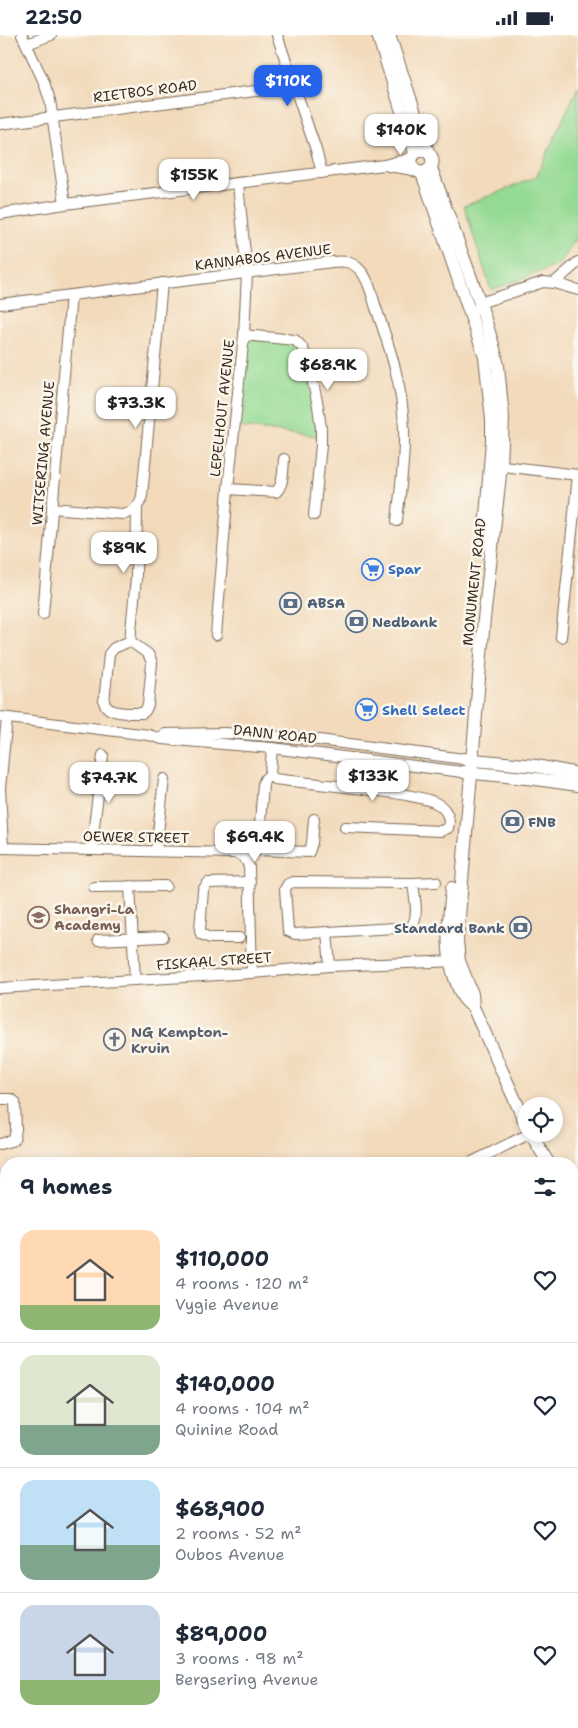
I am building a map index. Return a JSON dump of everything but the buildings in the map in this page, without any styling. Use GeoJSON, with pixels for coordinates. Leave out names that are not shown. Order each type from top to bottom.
{"type":"FeatureCollection","features":[{"type":"Feature","properties":{"kind":"main road","name":"MONUMENT ROAD"},"geometry":{"type":"LineString","coordinates":[[378,35],[486,365],[496,465]]}},
{"type":"Feature","properties":{"kind":"main road"},"geometry":{"type":"LineString","coordinates":[[389,35],[428,153],[432,159],[419,164]]}},
{"type":"Feature","properties":{"kind":"main road","name":"MONUMENT ROAD"},"geometry":{"type":"LineString","coordinates":[[419,164],[480,303],[496,354],[502,399],[503,437],[496,465],[467,766],[450,908],[448,945],[454,958],[463,999],[473,1007],[518,1106]]}},
{"type":"Feature","properties":{"kind":"main road"},"geometry":{"type":"LineString","coordinates":[[492,426],[497,425],[502,399]]}},
{"type":"Feature","properties":{"kind":"main road","name":"DANN ROAD"},"geometry":{"type":"LineString","coordinates":[[467,766],[536,766],[578,774]]}},
{"type":"Feature","properties":{"kind":"main road","name":"DANN ROAD"},"geometry":{"type":"LineString","coordinates":[[467,766],[578,785]]}},
{"type":"Feature","properties":{"kind":"main road"},"geometry":{"type":"LineString","coordinates":[[535,1142],[545,1157]]}},
{"type":"Feature","properties":{"kind":"street"},"geometry":{"type":"LineString","coordinates":[[50,35],[24,39],[48,93],[65,204]]}},
{"type":"Feature","properties":{"kind":"street"},"geometry":{"type":"LineString","coordinates":[[277,35],[322,173]]}},
{"type":"Feature","properties":{"kind":"street","name":"RIETBOS ROAD"},"geometry":{"type":"LineString","coordinates":[[0,124],[294,86]]}},
{"type":"Feature","properties":{"kind":"street"},"geometry":{"type":"LineString","coordinates":[[0,213],[384,165],[419,164]]}},
{"type":"Feature","properties":{"kind":"street","name":"LEPELHOUT AVENUE"},"geometry":{"type":"LineString","coordinates":[[216,635],[228,489],[244,335],[247,273],[238,184]]}},
{"type":"Feature","properties":{"kind":"street","name":"KANNABOS AVENUE"},"geometry":{"type":"LineString","coordinates":[[0,304],[342,261],[351,263],[363,274],[393,357],[401,395],[404,450],[397,521]]}},
{"type":"Feature","properties":{"kind":"street"},"geometry":{"type":"LineString","coordinates":[[554,283],[578,262]]}},
{"type":"Feature","properties":{"kind":"street"},"geometry":{"type":"LineString","coordinates":[[130,641],[136,578],[137,507],[142,496],[162,283]]}},
{"type":"Feature","properties":{"kind":"street"},"geometry":{"type":"LineString","coordinates":[[478,336],[477,307],[480,303],[539,283],[554,283],[578,289]]}},
{"type":"Feature","properties":{"kind":"street","name":"WITSERING AVENUE"},"geometry":{"type":"LineString","coordinates":[[43,614],[71,295]]}},
{"type":"Feature","properties":{"kind":"street"},"geometry":{"type":"LineString","coordinates":[[244,335],[295,341],[302,347],[308,359],[321,428],[314,515]]}},
{"type":"Feature","properties":{"kind":"street"},"geometry":{"type":"LineString","coordinates":[[228,489],[279,491],[282,483],[284,459]]}},
{"type":"Feature","properties":{"kind":"street"},"geometry":{"type":"LineString","coordinates":[[496,465],[578,475],[561,637]]}},
{"type":"Feature","properties":{"kind":"street"},"geometry":{"type":"LineString","coordinates":[[52,508],[122,515],[131,512],[137,507]]}},
{"type":"Feature","properties":{"kind":"street"},"geometry":{"type":"LineString","coordinates":[[130,641],[148,654],[152,663],[148,705],[142,713],[109,710],[105,706],[104,701],[109,654],[114,648],[130,641]]}},
{"type":"Feature","properties":{"kind":"street"},"geometry":{"type":"LineString","coordinates":[[2,848],[0,787],[3,718]]}},
{"type":"Feature","properties":{"kind":"street","name":"DANN ROAD"},"geometry":{"type":"LineString","coordinates":[[3,718],[149,735],[217,733],[363,745],[467,766]]}},
{"type":"Feature","properties":{"kind":"street","name":"DANN ROAD"},"geometry":{"type":"LineString","coordinates":[[149,735],[162,739],[467,766]]}},
{"type":"Feature","properties":{"kind":"street"},"geometry":{"type":"LineString","coordinates":[[272,748],[270,774],[274,779],[365,788],[420,797],[443,808],[448,815],[449,824],[447,830],[441,831],[345,827]]}},
{"type":"Feature","properties":{"kind":"street"},"geometry":{"type":"LineString","coordinates":[[91,850],[103,755]]}},
{"type":"Feature","properties":{"kind":"street"},"geometry":{"type":"LineString","coordinates":[[270,774],[264,779],[263,784],[258,850],[308,852],[312,843],[314,819]]}},
{"type":"Feature","properties":{"kind":"street"},"geometry":{"type":"LineString","coordinates":[[156,851],[164,779]]}},
{"type":"Feature","properties":{"kind":"street","name":"OEWER STREET"},"geometry":{"type":"LineString","coordinates":[[2,848],[234,853],[242,855],[247,860],[249,867],[252,973]]}},
{"type":"Feature","properties":{"kind":"street"},"geometry":{"type":"LineString","coordinates":[[238,938],[210,938],[201,935],[203,890],[208,883],[250,882]]}},
{"type":"Feature","properties":{"kind":"street"},"geometry":{"type":"LineString","coordinates":[[413,883],[416,915],[415,923],[411,927],[295,934],[287,929],[285,892],[288,885],[292,882],[436,882]]}},
{"type":"Feature","properties":{"kind":"street"},"geometry":{"type":"LineString","coordinates":[[130,886],[135,981]]}},
{"type":"Feature","properties":{"kind":"street"},"geometry":{"type":"LineString","coordinates":[[94,887],[166,886]]}},
{"type":"Feature","properties":{"kind":"street"},"geometry":{"type":"LineString","coordinates":[[327,932],[330,967]]}},
{"type":"Feature","properties":{"kind":"street"},"geometry":{"type":"LineString","coordinates":[[98,940],[163,937]]}},
{"type":"Feature","properties":{"kind":"street","name":"FISKAAL STREET"},"geometry":{"type":"LineString","coordinates":[[0,988],[135,981],[330,967],[430,963],[454,958]]}},
{"type":"Feature","properties":{"kind":"street"},"geometry":{"type":"LineString","coordinates":[[0,1099],[11,1099],[15,1103],[16,1129],[14,1140],[0,1145]]}},
{"type":"Feature","properties":{"kind":"street"},"geometry":{"type":"LineString","coordinates":[[482,1157],[518,1140]]}},
{"type":"Feature","properties":{"kind":"green space"},"geometry":{"type":"Polygon","coordinates":[[[578,87],[578,236],[559,265],[491,290],[464,206],[536,177],[578,87]]]}},
{"type":"Feature","properties":{"kind":"green space"},"geometry":{"type":"Polygon","coordinates":[[[248,341],[281,341],[296,346],[308,375],[317,436],[238,427],[248,341]]]}},
{"type":"Feature","properties":{"kind":"place","name":"Spar"},"geometry":{"type":"Point","coordinates":[372,569]}},
{"type":"Feature","properties":{"kind":"place","name":"ABSA"},"geometry":{"type":"Point","coordinates":[291,603]}},
{"type":"Feature","properties":{"kind":"place","name":"Nedbank"},"geometry":{"type":"Point","coordinates":[356,622]}},
{"type":"Feature","properties":{"kind":"place","name":"Shell Select"},"geometry":{"type":"Point","coordinates":[366,710]}},
{"type":"Feature","properties":{"kind":"place","name":"FNB"},"geometry":{"type":"Point","coordinates":[512,822]}},
{"type":"Feature","properties":{"kind":"place","name":"Shangri-La Academy"},"geometry":{"type":"Point","coordinates":[38,917]}},
{"type":"Feature","properties":{"kind":"place","name":"Standard Bank"},"geometry":{"type":"Point","coordinates":[521,928]}},
{"type":"Feature","properties":{"kind":"place","name":"NG Kempton- Kruin"},"geometry":{"type":"Point","coordinates":[115,1040]}}]}
